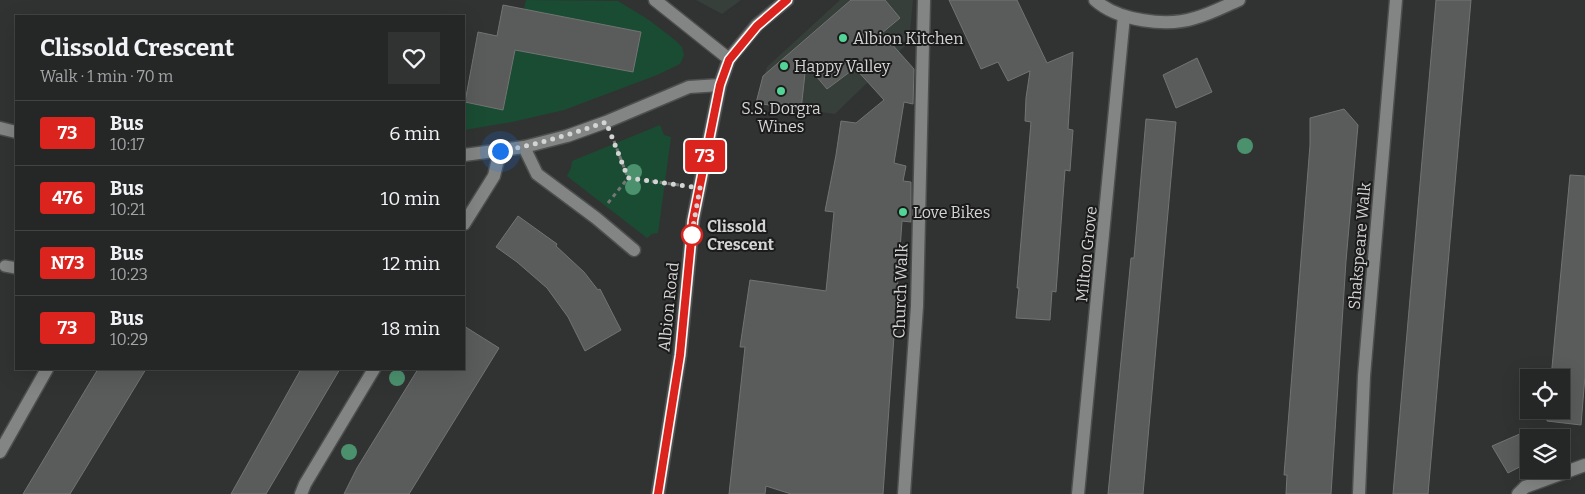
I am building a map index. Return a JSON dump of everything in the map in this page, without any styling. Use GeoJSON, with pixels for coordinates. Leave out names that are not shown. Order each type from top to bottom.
{"type":"FeatureCollection","features":[{"type":"Feature","properties":{"kind":"street"},"geometry":{"type":"LineString","coordinates":[[655,0],[729,60]]}},
{"type":"Feature","properties":{"kind":"street","name":"Albion Road"},"geometry":{"type":"LineString","coordinates":[[658,494],[680,355],[693,220],[720,85],[729,60],[757,26],[787,0]]}},
{"type":"Feature","properties":{"kind":"street","name":"Church Walk"},"geometry":{"type":"LineString","coordinates":[[904,494],[917,306],[924,0]]}},
{"type":"Feature","properties":{"kind":"street"},"geometry":{"type":"LineString","coordinates":[[1095,0],[1124,16],[1154,23],[1194,19],[1239,0]]}},
{"type":"Feature","properties":{"kind":"street","name":"Shakspeare Walk"},"geometry":{"type":"LineString","coordinates":[[1359,494],[1364,376],[1396,0]]}},
{"type":"Feature","properties":{"kind":"street","name":"Milton Grove"},"geometry":{"type":"LineString","coordinates":[[1078,494],[1124,16]]}},
{"type":"Feature","properties":{"kind":"street"},"geometry":{"type":"LineString","coordinates":[[465,155],[524,147],[567,136],[606,122],[689,87],[720,85]]}},
{"type":"Feature","properties":{"kind":"street"},"geometry":{"type":"LineString","coordinates":[[0,128],[15,132]]}},
{"type":"Feature","properties":{"kind":"street"},"geometry":{"type":"LineString","coordinates":[[524,147],[538,174],[596,218],[634,250]]}},
{"type":"Feature","properties":{"kind":"street"},"geometry":{"type":"LineString","coordinates":[[465,222],[494,176],[500,151]]}},
{"type":"Feature","properties":{"kind":"street"},"geometry":{"type":"LineString","coordinates":[[0,452],[46,370]]}},
{"type":"Feature","properties":{"kind":"street"},"geometry":{"type":"LineString","coordinates":[[301,494],[305,484],[373,370]]}},
{"type":"Feature","properties":{"kind":"street"},"geometry":{"type":"LineString","coordinates":[[1518,494],[1525,487],[1585,465]]}},
{"type":"Feature","properties":{"kind":"path"},"geometry":{"type":"LineString","coordinates":[[606,122],[628,178]]}},
{"type":"Feature","properties":{"kind":"path"},"geometry":{"type":"LineString","coordinates":[[628,178],[700,188]]}},
{"type":"Feature","properties":{"kind":"path"},"geometry":{"type":"LineString","coordinates":[[596,218],[628,178]]}},
{"type":"Feature","properties":{"kind":"shaded area"},"geometry":{"type":"Polygon","coordinates":[[[696,0],[741,0],[722,14],[696,0]]]}},
{"type":"Feature","properties":{"kind":"shaded area"},"geometry":{"type":"Polygon","coordinates":[[[840,0],[913,0],[909,42],[835,114],[756,103],[767,67],[840,0]]]}},
{"type":"Feature","properties":{"kind":"green space"},"geometry":{"type":"Polygon","coordinates":[[[526,0],[618,1],[649,20],[676,41],[682,47],[684,55],[680,64],[657,75],[564,110],[512,122],[465,130],[465,102],[503,109],[515,50],[633,72],[640,32],[524,9],[526,0]]]}},
{"type":"Feature","properties":{"kind":"green space"},"geometry":{"type":"Polygon","coordinates":[[[660,125],[664,135],[671,137],[658,233],[652,234],[647,238],[567,176],[572,161],[660,125]]]}},
{"type":"Feature","properties":{"kind":"building"},"geometry":{"type":"Polygon","coordinates":[[[851,0],[885,0],[900,18],[882,33],[914,69],[913,104],[904,102],[894,163],[906,166],[903,181],[911,182],[911,222],[902,221],[883,494],[791,494],[766,486],[765,494],[729,494],[745,347],[740,347],[750,280],[826,291],[834,212],[825,211],[841,121],[856,123],[884,100],[855,68],[827,89],[806,64],[801,110],[756,103],[763,76],[851,0]]]}},
{"type":"Feature","properties":{"kind":"building"},"geometry":{"type":"Polygon","coordinates":[[[949,0],[1017,0],[1047,63],[1073,52],[1068,129],[1073,130],[1070,171],[1065,170],[1056,292],[1052,291],[1050,320],[1016,318],[1031,122],[1025,121],[1030,71],[1008,81],[998,62],[981,69],[949,0]]]}},
{"type":"Feature","properties":{"kind":"building"},"geometry":{"type":"Polygon","coordinates":[[[1436,0],[1471,0],[1428,494],[1393,494],[1436,0]]]}},
{"type":"Feature","properties":{"kind":"building"},"geometry":{"type":"Polygon","coordinates":[[[503,5],[641,32],[633,72],[515,50],[503,110],[465,102],[478,32],[497,36],[503,5]]]}},
{"type":"Feature","properties":{"kind":"building"},"geometry":{"type":"Polygon","coordinates":[[[1197,58],[1212,92],[1176,108],[1163,75],[1197,58]]]}},
{"type":"Feature","properties":{"kind":"building"},"geometry":{"type":"Polygon","coordinates":[[[1344,109],[1358,125],[1346,261],[1331,494],[1286,494],[1287,475],[1284,475],[1310,145],[1310,118],[1344,109]]]}},
{"type":"Feature","properties":{"kind":"building"},"geometry":{"type":"Polygon","coordinates":[[[1146,119],[1176,122],[1143,494],[1108,494],[1131,258],[1134,258],[1146,119]]]}},
{"type":"Feature","properties":{"kind":"building"},"geometry":{"type":"Polygon","coordinates":[[[1570,175],[1585,176],[1585,376],[1581,425],[1547,421],[1547,419],[1570,419],[1570,369],[1552,369],[1570,175]]]}},
{"type":"Feature","properties":{"kind":"building"},"geometry":{"type":"Polygon","coordinates":[[[518,216],[557,244],[556,246],[584,272],[598,290],[600,289],[621,330],[585,351],[568,317],[547,288],[496,247],[518,216]]]}},
{"type":"Feature","properties":{"kind":"building"},"geometry":{"type":"Polygon","coordinates":[[[465,327],[499,348],[409,494],[344,494],[357,468],[417,370],[465,370],[465,327]]]}},
{"type":"Feature","properties":{"kind":"building"},"geometry":{"type":"Polygon","coordinates":[[[97,370],[145,370],[70,494],[23,494],[97,370]]]}},
{"type":"Feature","properties":{"kind":"building"},"geometry":{"type":"Polygon","coordinates":[[[300,370],[339,370],[266,494],[231,494],[300,370]]]}},
{"type":"Feature","properties":{"kind":"building"},"geometry":{"type":"Polygon","coordinates":[[[1520,434],[1520,467],[1508,473],[1492,446],[1520,434]]]}},
{"type":"Feature","properties":{"kind":"bus line","name":"73"},"geometry":{"type":"LineString","coordinates":[[658,494],[680,355],[693,220],[720,85],[729,60],[757,26],[787,0]]}},
{"type":"Feature","properties":{"kind":"place","name":"Albion Kitchen"},"geometry":{"type":"Point","coordinates":[843,38]}},
{"type":"Feature","properties":{"kind":"place","name":"Happy Valley"},"geometry":{"type":"Point","coordinates":[784,66]}},
{"type":"Feature","properties":{"kind":"place","name":"S.S. Dorgra Wines"},"geometry":{"type":"Point","coordinates":[781,91]}},
{"type":"Feature","properties":{"kind":"place","name":"Love Bikes"},"geometry":{"type":"Point","coordinates":[903,212]}},
{"type":"Feature","properties":{"kind":"place","name":"Clissold Crescent"},"geometry":{"type":"Point","coordinates":[692,235]}},
{"type":"Feature","properties":{"kind":"route"},"geometry":{"type":"LineString","coordinates":[[500,151],[567,136],[606,122],[628,178],[700,188],[691,238],[692,235]]}}]}
